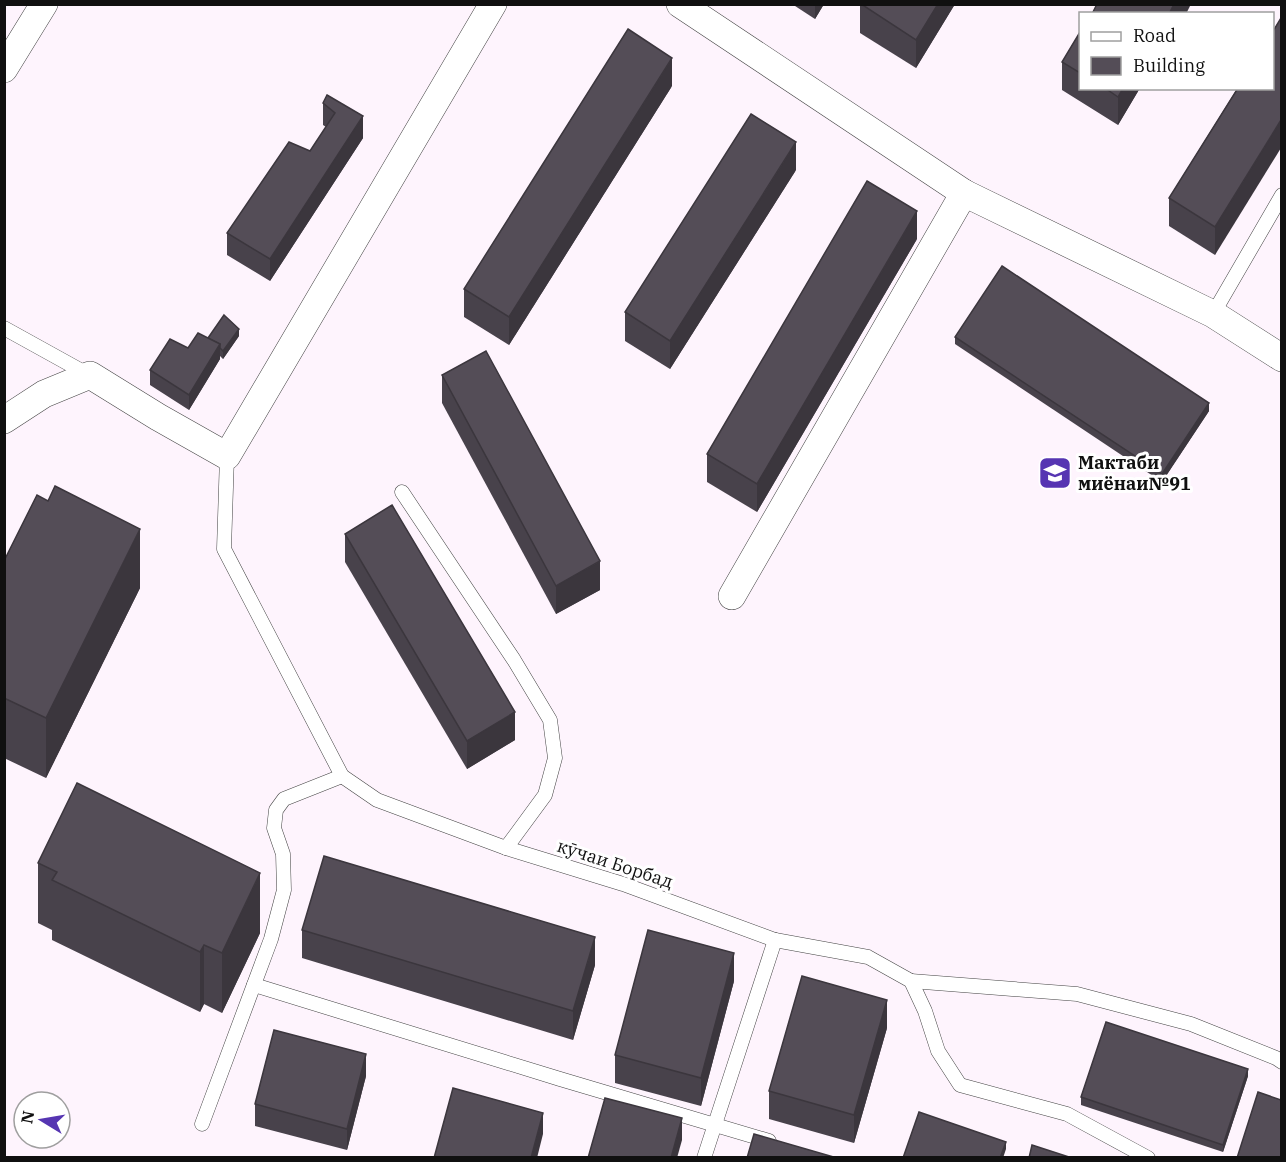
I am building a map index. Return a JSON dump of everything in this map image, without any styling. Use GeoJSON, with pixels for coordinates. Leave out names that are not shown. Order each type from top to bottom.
{"type":"FeatureCollection","features":[{"type":"Feature","properties":{"kind":"street"},"geometry":{"type":"LineString","coordinates":[[4,69],[44,4]]}},
{"type":"Feature","properties":{"kind":"street"},"geometry":{"type":"LineString","coordinates":[[4,420],[44,394],[90,375],[227,456],[493,4]]}},
{"type":"Feature","properties":{"kind":"street"},"geometry":{"type":"LineString","coordinates":[[680,4],[964,193],[1213,314],[1281,358]]}},
{"type":"Feature","properties":{"kind":"street"},"geometry":{"type":"LineString","coordinates":[[732,596],[964,193]]}},
{"type":"Feature","properties":{"kind":"lane"},"geometry":{"type":"LineString","coordinates":[[1213,314],[1281,195]]}},
{"type":"Feature","properties":{"kind":"lane"},"geometry":{"type":"LineString","coordinates":[[4,328],[90,375]]}},
{"type":"Feature","properties":{"kind":"lane","name":"кӯчаи Борбад"},"geometry":{"type":"LineString","coordinates":[[227,456],[224,549],[342,776],[377,800],[506,848],[623,884],[775,940],[868,957],[910,981]]}},
{"type":"Feature","properties":{"kind":"lane"},"geometry":{"type":"LineString","coordinates":[[402,492],[550,720],[555,758],[545,795],[506,848]]}},
{"type":"Feature","properties":{"kind":"lane"},"geometry":{"type":"LineString","coordinates":[[202,1124],[271,939],[284,890],[283,854],[274,828],[276,810],[284,799],[342,776]]}},
{"type":"Feature","properties":{"kind":"lane"},"geometry":{"type":"LineString","coordinates":[[704,1158],[775,940]]}},
{"type":"Feature","properties":{"kind":"lane"},"geometry":{"type":"LineString","coordinates":[[910,981],[1077,994],[1191,1024],[1281,1062]]}},
{"type":"Feature","properties":{"kind":"lane"},"geometry":{"type":"LineString","coordinates":[[910,981],[925,1011],[938,1051],[960,1085],[1068,1114],[1148,1158]]}},
{"type":"Feature","properties":{"kind":"lane"},"geometry":{"type":"LineString","coordinates":[[254,986],[781,1144]]}},
{"type":"Feature","properties":{"kind":"building"},"geometry":{"type":"Polygon","coordinates":[[[861,4],[938,4],[916,40],[861,4]]]}},
{"type":"Feature","properties":{"kind":"building"},"geometry":{"type":"Polygon","coordinates":[[[1097,4],[1174,4],[1170,12],[1093,12],[1097,4]]]}},
{"type":"Feature","properties":{"kind":"building"},"geometry":{"type":"Polygon","coordinates":[[[1281,18],[1281,120],[1215,227],[1169,198],[1237,90],[1274,90],[1274,30],[1281,18]]]}},
{"type":"Feature","properties":{"kind":"building"},"geometry":{"type":"Polygon","coordinates":[[[628,29],[672,58],[509,317],[464,289],[628,29]]]}},
{"type":"Feature","properties":{"kind":"building"},"geometry":{"type":"Polygon","coordinates":[[[1079,34],[1079,72],[1062,62],[1079,34]]]}},
{"type":"Feature","properties":{"kind":"building"},"geometry":{"type":"Polygon","coordinates":[[[1108,90],[1122,90],[1118,97],[1108,90]]]}},
{"type":"Feature","properties":{"kind":"building"},"geometry":{"type":"Polygon","coordinates":[[[327,95],[363,116],[270,259],[227,233],[289,142],[310,151],[335,113],[323,103],[327,95]]]}},
{"type":"Feature","properties":{"kind":"building"},"geometry":{"type":"Polygon","coordinates":[[[751,114],[796,142],[670,341],[625,312],[751,114]]]}},
{"type":"Feature","properties":{"kind":"building"},"geometry":{"type":"Polygon","coordinates":[[[867,181],[917,211],[757,484],[707,454],[867,181]]]}},
{"type":"Feature","properties":{"kind":"building"},"geometry":{"type":"Polygon","coordinates":[[[1002,266],[1209,403],[1162,474],[955,337],[1002,266]]]}},
{"type":"Feature","properties":{"kind":"building"},"geometry":{"type":"Polygon","coordinates":[[[224,315],[239,329],[223,351],[220,344],[208,338],[224,315]]]}},
{"type":"Feature","properties":{"kind":"building"},"geometry":{"type":"Polygon","coordinates":[[[198,333],[220,344],[189,395],[150,370],[170,339],[188,348],[198,333]]]}},
{"type":"Feature","properties":{"kind":"building"},"geometry":{"type":"Polygon","coordinates":[[[486,351],[600,561],[556,586],[442,375],[486,351]]]}},
{"type":"Feature","properties":{"kind":"building"},"geometry":{"type":"Polygon","coordinates":[[[55,486],[140,529],[46,718],[4,698],[4,561],[37,495],[48,501],[55,486]]]}},
{"type":"Feature","properties":{"kind":"building"},"geometry":{"type":"Polygon","coordinates":[[[392,505],[515,712],[467,741],[345,534],[392,505]]]}},
{"type":"Feature","properties":{"kind":"building"},"geometry":{"type":"Polygon","coordinates":[[[77,783],[260,873],[222,953],[204,945],[200,952],[52,880],[57,872],[38,863],[77,783]]]}},
{"type":"Feature","properties":{"kind":"building"},"geometry":{"type":"Polygon","coordinates":[[[324,856],[595,937],[573,1011],[302,930],[324,856]]]}},
{"type":"Feature","properties":{"kind":"building"},"geometry":{"type":"Polygon","coordinates":[[[648,930],[734,953],[701,1078],[615,1055],[648,930]]]}},
{"type":"Feature","properties":{"kind":"building"},"geometry":{"type":"Polygon","coordinates":[[[802,976],[887,1000],[854,1115],[769,1091],[802,976]]]}},
{"type":"Feature","properties":{"kind":"building"},"geometry":{"type":"Polygon","coordinates":[[[1106,1022],[1248,1069],[1223,1145],[1081,1097],[1106,1022]]]}},
{"type":"Feature","properties":{"kind":"building"},"geometry":{"type":"Polygon","coordinates":[[[274,1030],[366,1054],[347,1129],[255,1104],[274,1030]]]}},
{"type":"Feature","properties":{"kind":"building"},"geometry":{"type":"Polygon","coordinates":[[[453,1088],[543,1113],[531,1158],[434,1158],[453,1088]]]}},
{"type":"Feature","properties":{"kind":"building"},"geometry":{"type":"Polygon","coordinates":[[[1258,1092],[1281,1100],[1281,1158],[1237,1158],[1258,1092]]]}},
{"type":"Feature","properties":{"kind":"building"},"geometry":{"type":"Polygon","coordinates":[[[605,1098],[682,1118],[671,1158],[588,1158],[605,1098]]]}},
{"type":"Feature","properties":{"kind":"building"},"geometry":{"type":"Polygon","coordinates":[[[919,1112],[1006,1142],[1000,1158],[903,1158],[919,1112]]]}},
{"type":"Feature","properties":{"kind":"building"},"geometry":{"type":"Polygon","coordinates":[[[754,1134],[837,1158],[747,1158],[754,1134]]]}},
{"type":"Feature","properties":{"kind":"building"},"geometry":{"type":"Polygon","coordinates":[[[1032,1145],[1072,1158],[1029,1158],[1032,1145]]]}},
{"type":"Feature","properties":{"kind":"place","name":"Мактаби миёнаи№91"},"geometry":{"type":"Point","coordinates":[1055,473]}}]}
